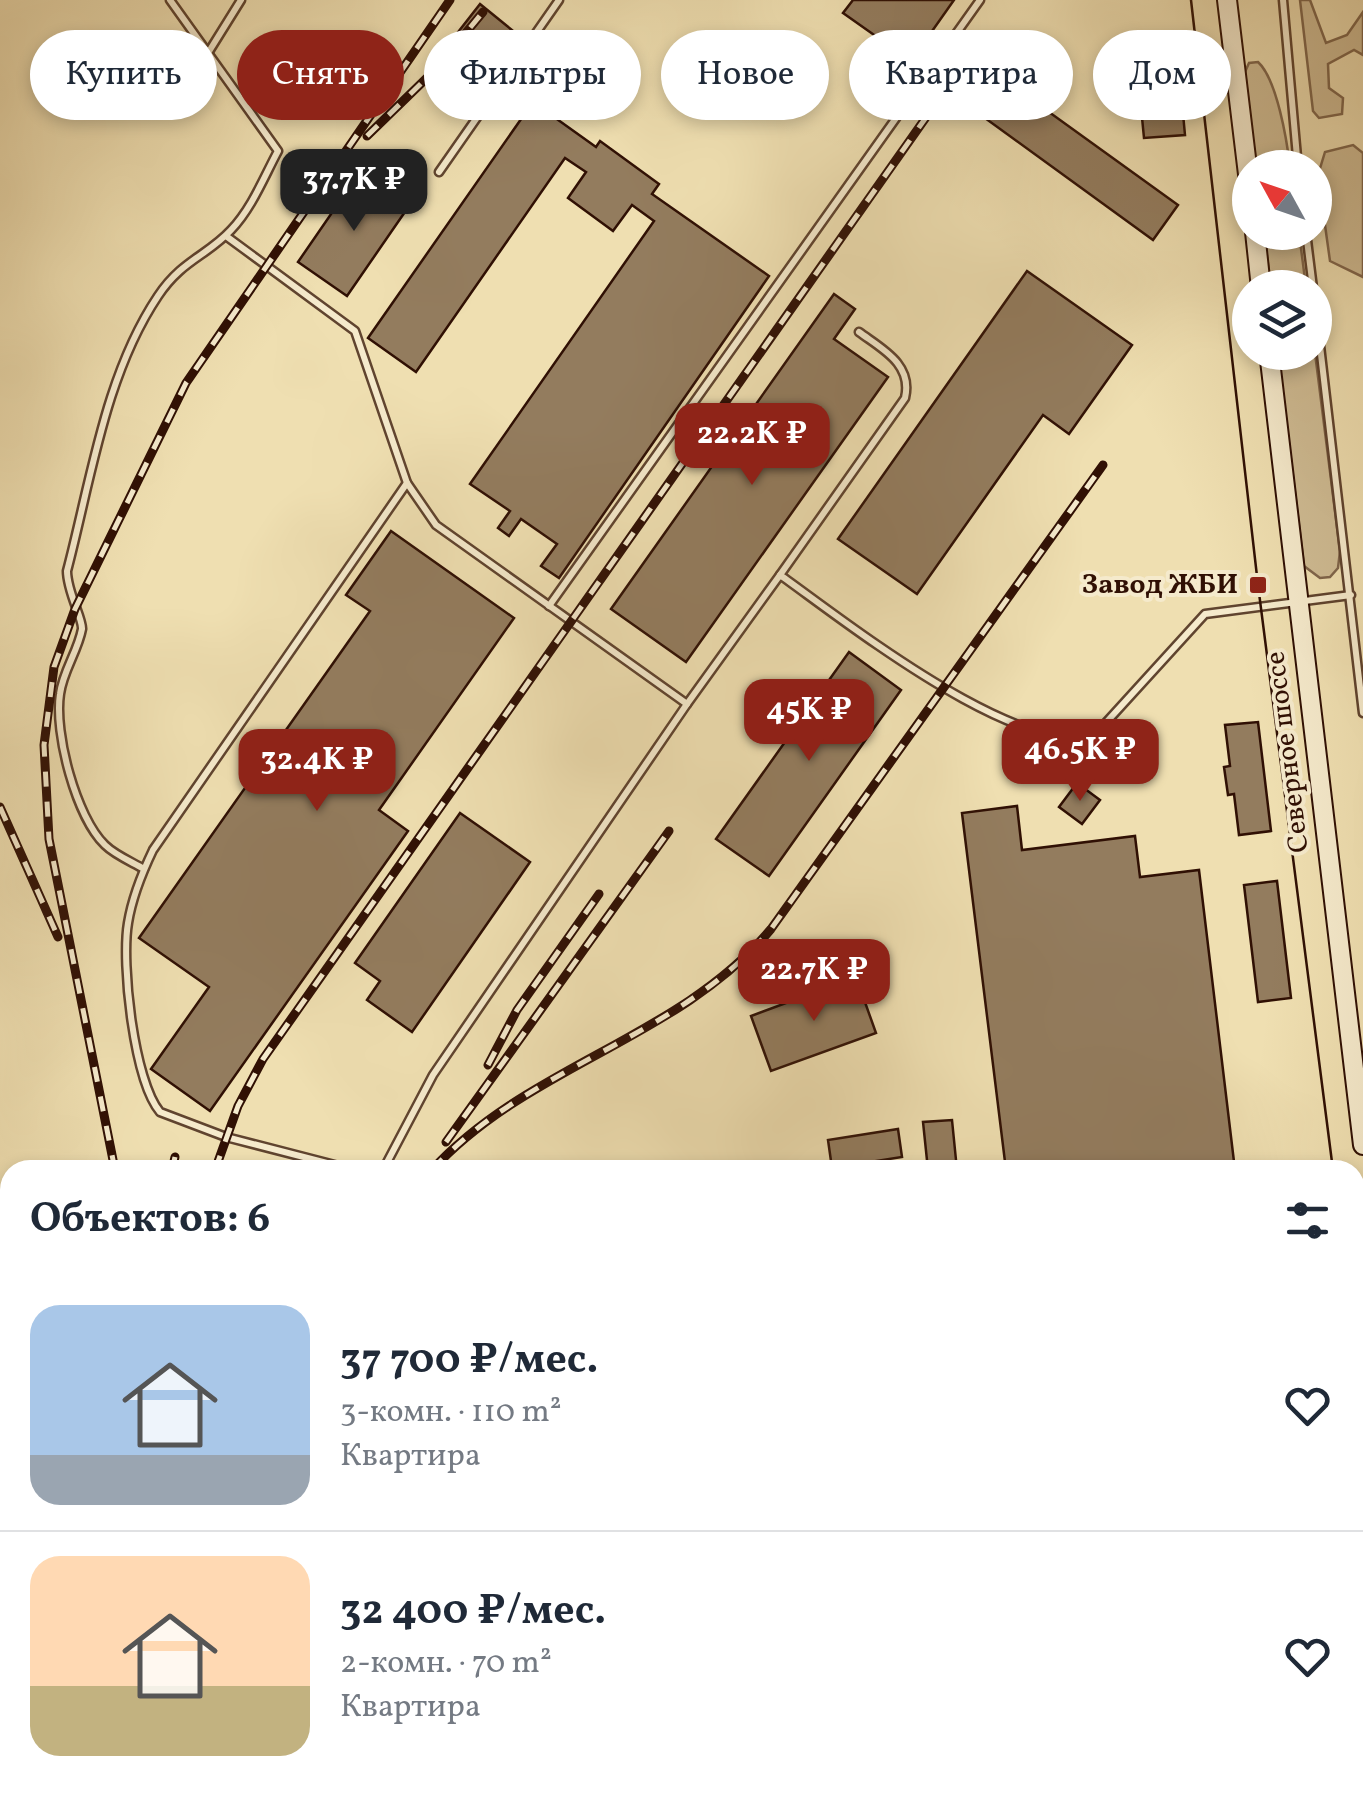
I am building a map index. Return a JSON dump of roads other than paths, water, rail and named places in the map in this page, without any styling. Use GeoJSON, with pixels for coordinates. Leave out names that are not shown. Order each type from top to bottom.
{"type":"FeatureCollection","features":[{"type":"Feature","properties":{"kind":"main road"},"geometry":{"type":"LineString","coordinates":[[1228,0],[1245,150]]}},
{"type":"Feature","properties":{"kind":"main road","name":"Северное шоссе"},"geometry":{"type":"LineString","coordinates":[[1271,370],[1363,1145]]}},
{"type":"Feature","properties":{"kind":"lane"},"geometry":{"type":"LineString","coordinates":[[170,0],[192,30]]}},
{"type":"Feature","properties":{"kind":"lane"},"geometry":{"type":"LineString","coordinates":[[217,39],[241,0]]}},
{"type":"Feature","properties":{"kind":"lane"},"geometry":{"type":"LineString","coordinates":[[439,172],[559,0]]}},
{"type":"Feature","properties":{"kind":"lane"},"geometry":{"type":"LineString","coordinates":[[549,606],[980,0]]}},
{"type":"Feature","properties":{"kind":"lane"},"geometry":{"type":"LineString","coordinates":[[1282,0],[1296,150]]}},
{"type":"Feature","properties":{"kind":"lane"},"geometry":{"type":"LineString","coordinates":[[144,869],[111,850],[97,835],[80,802],[62,746],[59,698],[82,630],[68,592],[67,570],[127,355],[170,280],[185,263],[226,236],[241,218],[278,151],[217,66]]}},
{"type":"Feature","properties":{"kind":"lane"},"geometry":{"type":"LineString","coordinates":[[226,236],[355,331],[408,484],[436,525],[686,704]]}},
{"type":"Feature","properties":{"kind":"lane"},"geometry":{"type":"LineString","coordinates":[[389,1160],[433,1074],[686,704],[905,398],[907,378],[902,368],[859,332]]}},
{"type":"Feature","properties":{"kind":"lane"},"geometry":{"type":"LineString","coordinates":[[1323,370],[1363,714]]}},
{"type":"Feature","properties":{"kind":"lane"},"geometry":{"type":"LineString","coordinates":[[318,1160],[175,1120],[153,1104],[140,1076],[126,958],[128,922],[144,869],[167,828],[408,484]]}},
{"type":"Feature","properties":{"kind":"lane"},"geometry":{"type":"LineString","coordinates":[[780,575],[974,706],[1014,723],[1074,738],[1085,738],[1102,727],[1205,614],[1246,606],[1298,605],[1351,595]]}},
{"type":"Feature","properties":{"kind":"tram line"},"geometry":{"type":"LineString","coordinates":[[1191,0],[1258,585],[1332,1160]]}},
{"type":"Feature","properties":{"kind":"railway"},"geometry":{"type":"LineString","coordinates":[[113,1160],[49,839],[44,745],[54,667],[75,609],[186,383],[450,0]]}},
{"type":"Feature","properties":{"kind":"railway"},"geometry":{"type":"LineString","coordinates":[[367,136],[436,69],[483,12]]}},
{"type":"Feature","properties":{"kind":"railway"},"geometry":{"type":"LineString","coordinates":[[219,1160],[238,1106],[263,1059],[924,120]]}},
{"type":"Feature","properties":{"kind":"railway"},"geometry":{"type":"LineString","coordinates":[[443,1160],[470,1134],[513,1104],[693,998],[734,967],[771,929],[1103,465]]}},
{"type":"Feature","properties":{"kind":"railway"},"geometry":{"type":"LineString","coordinates":[[0,807],[58,937]]}},
{"type":"Feature","properties":{"kind":"railway"},"geometry":{"type":"LineString","coordinates":[[446,1142],[669,831]]}},
{"type":"Feature","properties":{"kind":"railway"},"geometry":{"type":"LineString","coordinates":[[488,1065],[517,1010],[599,894]]}},
{"type":"Feature","properties":{"kind":"place","name":"Завод ЖБИ"},"geometry":{"type":"Point","coordinates":[1258,585]}}]}
